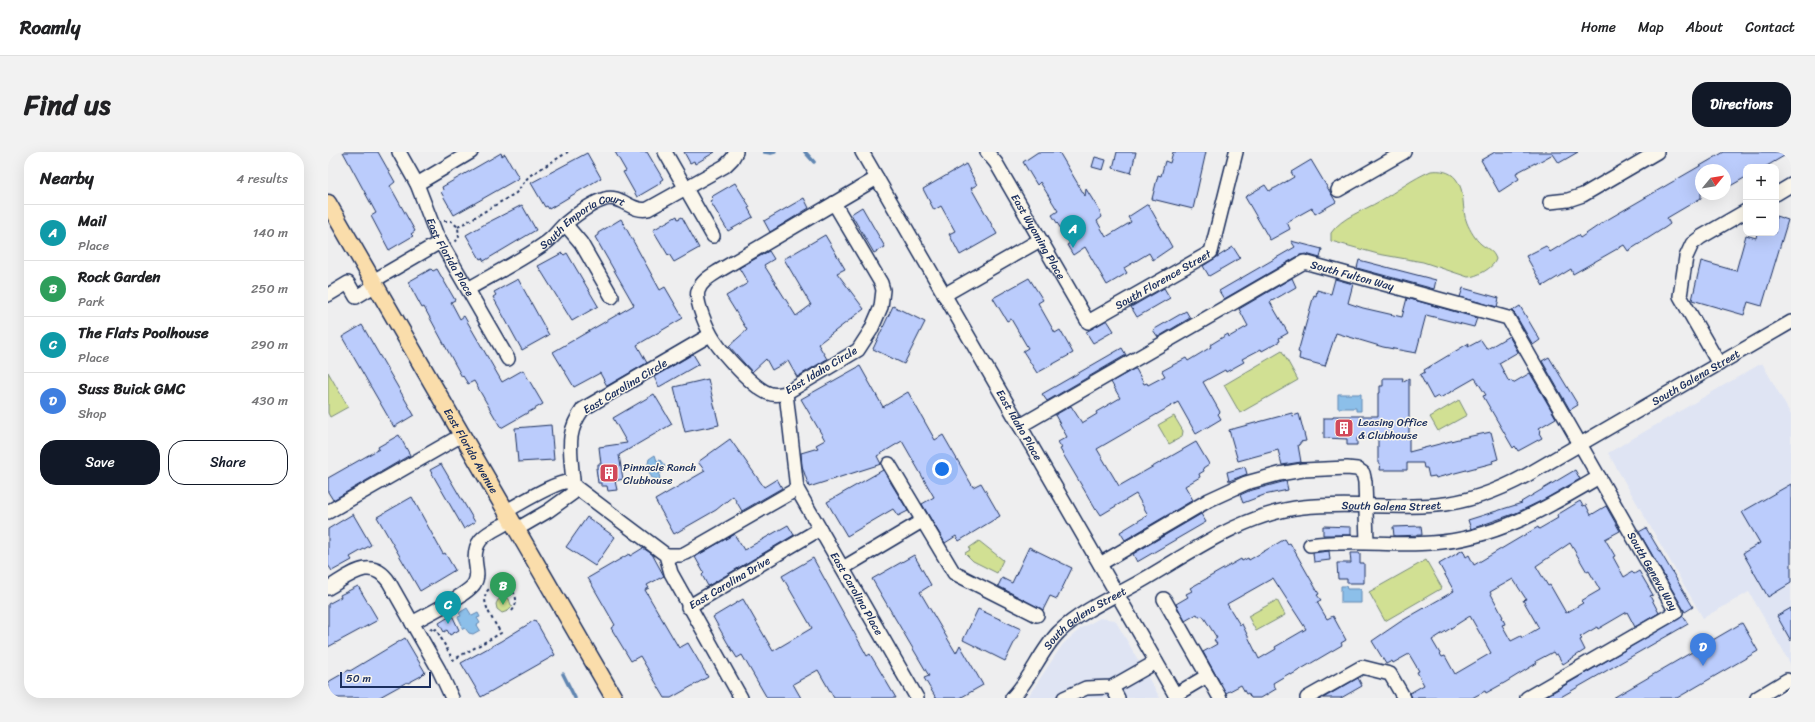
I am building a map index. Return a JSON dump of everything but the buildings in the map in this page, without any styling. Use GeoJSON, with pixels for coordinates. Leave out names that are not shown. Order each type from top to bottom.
{"type":"FeatureCollection","features":[{"type":"Feature","properties":{"kind":"main road","name":"East Florida Avenue"},"geometry":{"type":"LineString","coordinates":[[328,203],[614,698]]}},
{"type":"Feature","properties":{"kind":"street","name":"East Florida Place"},"geometry":{"type":"LineString","coordinates":[[399,152],[417,184],[440,242],[508,359]]}},
{"type":"Feature","properties":{"kind":"street"},"geometry":{"type":"LineString","coordinates":[[417,184],[471,152]]}},
{"type":"Feature","properties":{"kind":"street"},"geometry":{"type":"LineString","coordinates":[[665,152],[713,236]]}},
{"type":"Feature","properties":{"kind":"street","name":"South Emporia Court"},"geometry":{"type":"LineString","coordinates":[[468,289],[537,249],[582,211],[605,199],[615,199],[637,209],[644,210],[655,206],[727,164],[736,152]]}},
{"type":"Feature","properties":{"kind":"street","name":"East Idaho Place"},"geometry":{"type":"LineString","coordinates":[[862,152],[1176,696]]}},
{"type":"Feature","properties":{"kind":"street","name":"East Wyoming Place"},"geometry":{"type":"LineString","coordinates":[[987,152],[996,162],[1088,322]]}},
{"type":"Feature","properties":{"kind":"street","name":"South Florence Street"},"geometry":{"type":"LineString","coordinates":[[1088,322],[1211,252],[1236,152]]}},
{"type":"Feature","properties":{"kind":"street"},"geometry":{"type":"LineString","coordinates":[[1550,202],[1568,200],[1583,195],[1657,152]]}},
{"type":"Feature","properties":{"kind":"street"},"geometry":{"type":"LineString","coordinates":[[1338,190],[1398,153]]}},
{"type":"Feature","properties":{"kind":"street","name":"East Idaho Circle"},"geometry":{"type":"LineString","coordinates":[[834,203],[881,283],[883,290],[881,307],[871,330],[858,350],[786,393],[774,395],[762,390],[723,352],[710,335],[699,305],[698,297],[701,285],[705,280],[717,272],[834,203],[877,178]]}},
{"type":"Feature","properties":{"kind":"street"},"geometry":{"type":"LineString","coordinates":[[1779,192],[1791,185]]}},
{"type":"Feature","properties":{"kind":"street"},"geometry":{"type":"LineString","coordinates":[[1719,364],[1680,296],[1686,257],[1692,244],[1701,237],[1743,213]]}},
{"type":"Feature","properties":{"kind":"street"},"geometry":{"type":"LineString","coordinates":[[565,224],[581,243],[612,297]]}},
{"type":"Feature","properties":{"kind":"street"},"geometry":{"type":"LineString","coordinates":[[944,295],[1040,240]]}},
{"type":"Feature","properties":{"kind":"street"},"geometry":{"type":"LineString","coordinates":[[328,295],[348,283],[356,297],[375,283],[440,242]]}},
{"type":"Feature","properties":{"kind":"street","name":"South Fulton Way"},"geometry":{"type":"LineString","coordinates":[[1020,426],[1304,262],[1508,318],[1580,444]]}},
{"type":"Feature","properties":{"kind":"street","name":"South Galena Street"},"geometry":{"type":"LineString","coordinates":[[1012,698],[1020,689],[1044,652],[1059,633],[1074,620],[1225,533],[1259,517],[1280,511],[1304,507],[1434,505],[1478,497],[1504,487],[1791,322]]}},
{"type":"Feature","properties":{"kind":"street","name":"East Carolina Circle"},"geometry":{"type":"LineString","coordinates":[[574,485],[570,444],[571,433],[573,425],[583,409],[710,335]]}},
{"type":"Feature","properties":{"kind":"street"},"geometry":{"type":"LineString","coordinates":[[417,620],[470,588],[477,577],[474,556],[476,545],[484,537],[512,520],[546,490],[564,482],[574,485],[666,554],[680,555],[686,553],[797,489],[786,393]]}},
{"type":"Feature","properties":{"kind":"street"},"geometry":{"type":"LineString","coordinates":[[328,512],[462,435]]}},
{"type":"Feature","properties":{"kind":"street","name":"South Geneva Way"},"geometry":{"type":"LineString","coordinates":[[1527,698],[1676,612],[1580,444]]}},
{"type":"Feature","properties":{"kind":"street"},"geometry":{"type":"LineString","coordinates":[[889,464],[954,573],[1037,615]]}},
{"type":"Feature","properties":{"kind":"street"},"geometry":{"type":"LineString","coordinates":[[1100,564],[1229,490],[1254,480],[1303,470],[1347,468],[1357,469],[1364,475],[1367,542]]}},
{"type":"Feature","properties":{"kind":"street"},"geometry":{"type":"LineString","coordinates":[[1310,544],[1367,542],[1433,543],[1482,534],[1531,516],[1598,477]]}},
{"type":"Feature","properties":{"kind":"street"},"geometry":{"type":"LineString","coordinates":[[512,520],[555,506],[571,495],[574,485]]}},
{"type":"Feature","properties":{"kind":"street","name":"East Carolina Place"},"geometry":{"type":"LineString","coordinates":[[797,489],[917,698]]}},
{"type":"Feature","properties":{"kind":"street"},"geometry":{"type":"LineString","coordinates":[[546,490],[555,506]]}},
{"type":"Feature","properties":{"kind":"street"},"geometry":{"type":"LineString","coordinates":[[843,568],[922,521]]}},
{"type":"Feature","properties":{"kind":"street","name":"East Carolina Drive"},"geometry":{"type":"LineString","coordinates":[[741,698],[688,607],[820,529]]}},
{"type":"Feature","properties":{"kind":"street"},"geometry":{"type":"LineString","coordinates":[[666,554],[671,573],[688,607]]}},
{"type":"Feature","properties":{"kind":"street"},"geometry":{"type":"LineString","coordinates":[[329,584],[363,569],[376,569],[385,577],[417,620],[452,698]]}},
{"type":"Feature","properties":{"kind":"street"},"geometry":{"type":"LineString","coordinates":[[1164,599],[1220,698]]}},
{"type":"Feature","properties":{"kind":"street"},"geometry":{"type":"LineString","coordinates":[[1064,698],[1086,688],[1115,693],[1156,662]]}},
{"type":"Feature","properties":{"kind":"street"},"geometry":{"type":"LineString","coordinates":[[1307,698],[1362,667],[1390,674],[1404,698]]}},
{"type":"Feature","properties":{"kind":"street"},"geometry":{"type":"LineString","coordinates":[[1176,696],[1207,676]]}},
{"type":"Feature","properties":{"kind":"street"},"geometry":{"type":"LineString","coordinates":[[1757,698],[1787,680]]}},
{"type":"Feature","properties":{"kind":"path"},"geometry":{"type":"LineString","coordinates":[[458,227],[516,193],[529,176],[568,152]]}},
{"type":"Feature","properties":{"kind":"path"},"geometry":{"type":"LineString","coordinates":[[417,620],[433,631],[436,629],[453,660],[500,633],[485,601],[487,593],[492,588],[500,585],[508,587],[515,594],[516,604],[512,611]]}},
{"type":"Feature","properties":{"kind":"path"},"geometry":{"type":"LineString","coordinates":[[484,612],[488,610]]}},
{"type":"Feature","properties":{"kind":"shaded area"},"geometry":{"type":"Polygon","coordinates":[[[1762,363],[1791,415],[1791,665],[1749,592],[1703,618],[1608,453],[1762,363]]]}},
{"type":"Feature","properties":{"kind":"shaded area"},"geometry":{"type":"Polygon","coordinates":[[[1100,618],[1115,620],[1160,698],[1027,698],[1063,644],[1080,629],[1100,618]]]}},
{"type":"Feature","properties":{"kind":"green space"},"geometry":{"type":"Polygon","coordinates":[[[1431,171],[1448,173],[1454,176],[1459,184],[1465,218],[1468,226],[1477,240],[1495,256],[1495,262],[1488,269],[1480,274],[1468,277],[1423,262],[1378,254],[1331,241],[1331,233],[1347,218],[1380,201],[1411,181],[1431,171]]]}},
{"type":"Feature","properties":{"kind":"green space"},"geometry":{"type":"Polygon","coordinates":[[[1282,351],[1298,380],[1240,413],[1224,385],[1282,351]]]}},
{"type":"Feature","properties":{"kind":"green space"},"geometry":{"type":"Polygon","coordinates":[[[328,372],[348,407],[330,417],[328,413],[328,372]]]}},
{"type":"Feature","properties":{"kind":"green space"},"geometry":{"type":"Polygon","coordinates":[[[1459,400],[1467,415],[1438,431],[1430,417],[1459,400]]]}},
{"type":"Feature","properties":{"kind":"green space"},"geometry":{"type":"Polygon","coordinates":[[[1174,416],[1183,431],[1182,437],[1169,444],[1158,425],[1174,416]]]}},
{"type":"Feature","properties":{"kind":"green space"},"geometry":{"type":"Polygon","coordinates":[[[979,541],[1003,560],[997,573],[973,561],[965,553],[979,541]]]}},
{"type":"Feature","properties":{"kind":"green space"},"geometry":{"type":"Polygon","coordinates":[[[1426,560],[1442,588],[1385,621],[1369,592],[1426,560]]]}},
{"type":"Feature","properties":{"kind":"green space"},"geometry":{"type":"Polygon","coordinates":[[[504,597],[509,599],[511,605],[513,606],[508,611],[502,613],[497,609],[496,604],[498,600],[504,597]]]}},
{"type":"Feature","properties":{"kind":"green space"},"geometry":{"type":"Polygon","coordinates":[[[1277,600],[1285,615],[1256,631],[1248,616],[1277,600]]]}},
{"type":"Feature","properties":{"kind":"water"},"geometry":{"type":"Polygon","coordinates":[[[1338,394],[1361,394],[1361,411],[1356,411],[1356,408],[1338,408],[1338,394]]]}},
{"type":"Feature","properties":{"kind":"water"},"geometry":{"type":"Polygon","coordinates":[[[655,455],[657,461],[660,460],[665,466],[662,473],[659,473],[660,480],[652,478],[647,468],[649,459],[655,455]]]}},
{"type":"Feature","properties":{"kind":"water"},"geometry":{"type":"Polygon","coordinates":[[[1341,586],[1346,586],[1347,589],[1361,589],[1361,603],[1341,603],[1341,586]]]}},
{"type":"Feature","properties":{"kind":"water"},"geometry":{"type":"Polygon","coordinates":[[[467,608],[472,616],[478,613],[480,617],[477,618],[480,623],[477,625],[480,630],[473,634],[469,633],[465,628],[463,629],[458,617],[461,616],[459,613],[467,608]]]}},
{"type":"Feature","properties":{"kind":"waterway"},"geometry":{"type":"LineString","coordinates":[[764,152],[775,152]]}},
{"type":"Feature","properties":{"kind":"waterway"},"geometry":{"type":"LineString","coordinates":[[805,152],[814,162]]}},
{"type":"Feature","properties":{"kind":"waterway"},"geometry":{"type":"LineString","coordinates":[[563,674],[575,698]]}},
{"type":"Feature","properties":{"kind":"place","name":"Mail"},"geometry":{"type":"Point","coordinates":[1073,248]}},
{"type":"Feature","properties":{"kind":"place","name":"Leasing Office & Clubhouse"},"geometry":{"type":"Point","coordinates":[1344,428]}},
{"type":"Feature","properties":{"kind":"place","name":"Pinnacle Ranch Clubhouse"},"geometry":{"type":"Point","coordinates":[609,473]}},
{"type":"Feature","properties":{"kind":"place","name":"Rock Garden"},"geometry":{"type":"Point","coordinates":[503,605]}},
{"type":"Feature","properties":{"kind":"place","name":"The Flats Poolhouse"},"geometry":{"type":"Point","coordinates":[448,624]}},
{"type":"Feature","properties":{"kind":"place","name":"Suss Buick GMC"},"geometry":{"type":"Point","coordinates":[1703,666]}}]}
